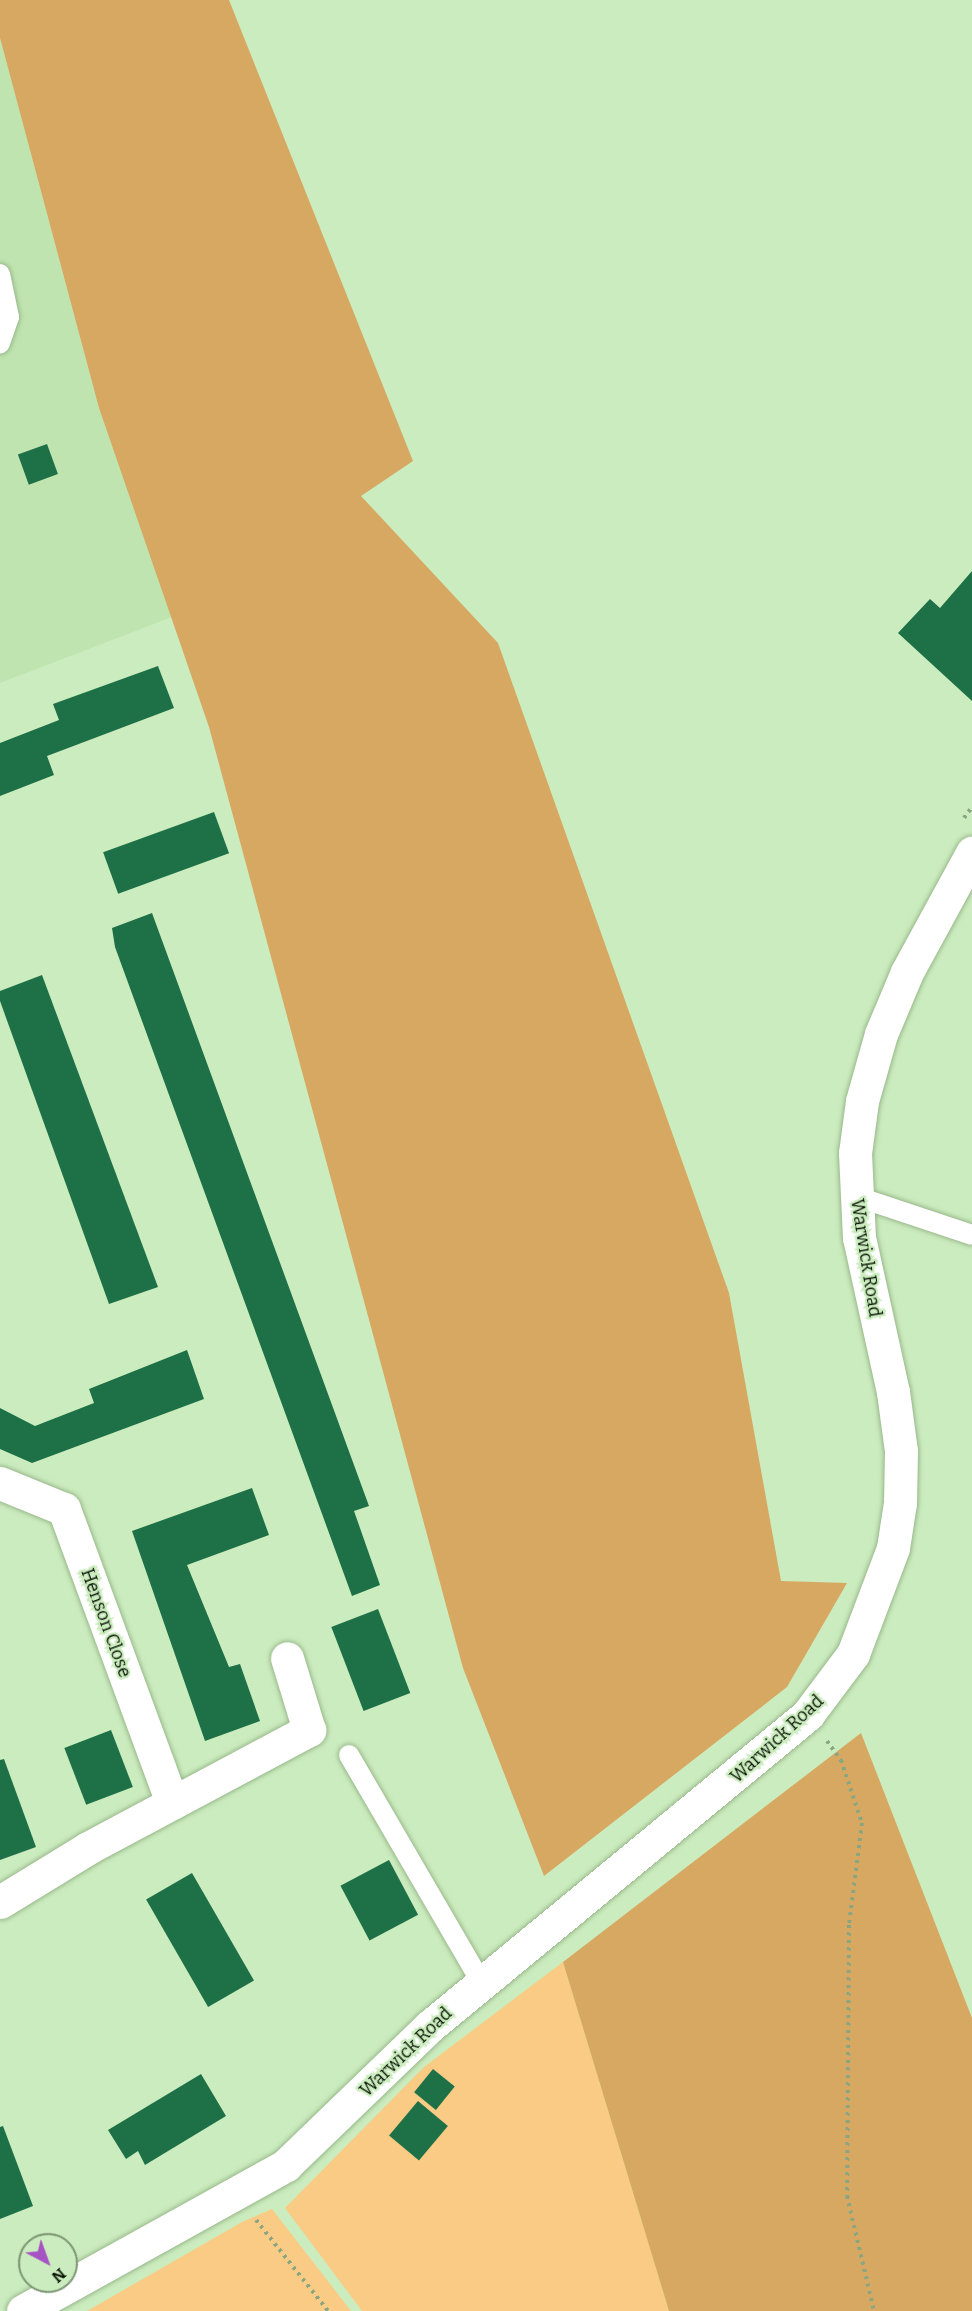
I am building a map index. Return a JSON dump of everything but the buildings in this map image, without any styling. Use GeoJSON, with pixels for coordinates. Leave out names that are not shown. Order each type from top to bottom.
{"type":"FeatureCollection","features":[{"type":"Feature","properties":{"kind":"street","name":"Warwick Road"},"geometry":{"type":"LineString","coordinates":[[22,2311],[286,2165],[481,1982],[714,1797],[808,1714],[853,1654],[876,1603],[893,1548],[900,1503],[901,1451],[892,1392],[859,1238],[855,1196],[862,1101],[882,1034],[907,972],[972,853]]}},
{"type":"Feature","properties":{"kind":"street","name":"Henson Close"},"geometry":{"type":"LineString","coordinates":[[0,1483],[64,1509],[172,1803]]}},
{"type":"Feature","properties":{"kind":"street"},"geometry":{"type":"LineString","coordinates":[[0,1902],[172,1803],[309,1730],[287,1659]]}},
{"type":"Feature","properties":{"kind":"lane"},"geometry":{"type":"LineString","coordinates":[[0,274],[9,317],[0,343]]}},
{"type":"Feature","properties":{"kind":"lane"},"geometry":{"type":"LineString","coordinates":[[855,1196],[972,1234]]}},
{"type":"Feature","properties":{"kind":"lane"},"geometry":{"type":"LineString","coordinates":[[349,1755],[481,1982]]}},
{"type":"Feature","properties":{"kind":"path"},"geometry":{"type":"LineString","coordinates":[[961,823],[972,807]]}},
{"type":"Feature","properties":{"kind":"path"},"geometry":{"type":"LineString","coordinates":[[808,1714],[841,1760],[862,1823],[849,1925],[847,2196],[874,2311]]}},
{"type":"Feature","properties":{"kind":"path"},"geometry":{"type":"LineString","coordinates":[[235,2193],[328,2311]]}},
{"type":"Feature","properties":{"kind":"shaded area"},"geometry":{"type":"Polygon","coordinates":[[[0,0],[229,0],[413,461],[361,496],[498,643],[729,1293],[781,1581],[847,1583],[787,1687],[544,1876],[463,1668],[209,727],[99,408],[0,38],[0,0]]]}},
{"type":"Feature","properties":{"kind":"shaded area"},"geometry":{"type":"Polygon","coordinates":[[[0,38],[99,408],[172,617],[0,683],[0,38]]]}},
{"type":"Feature","properties":{"kind":"shaded area"},"geometry":{"type":"Polygon","coordinates":[[[861,1733],[972,2018],[972,2311],[669,2311],[563,1962],[861,1733]]]}},
{"type":"Feature","properties":{"kind":"shaded area"},"geometry":{"type":"Polygon","coordinates":[[[563,1962],[669,2311],[362,2311],[285,2208],[424,2067],[563,1962]]]}},
{"type":"Feature","properties":{"kind":"shaded area"},"geometry":{"type":"Polygon","coordinates":[[[272,2209],[351,2311],[87,2311],[242,2222],[272,2209]]]}}]}
